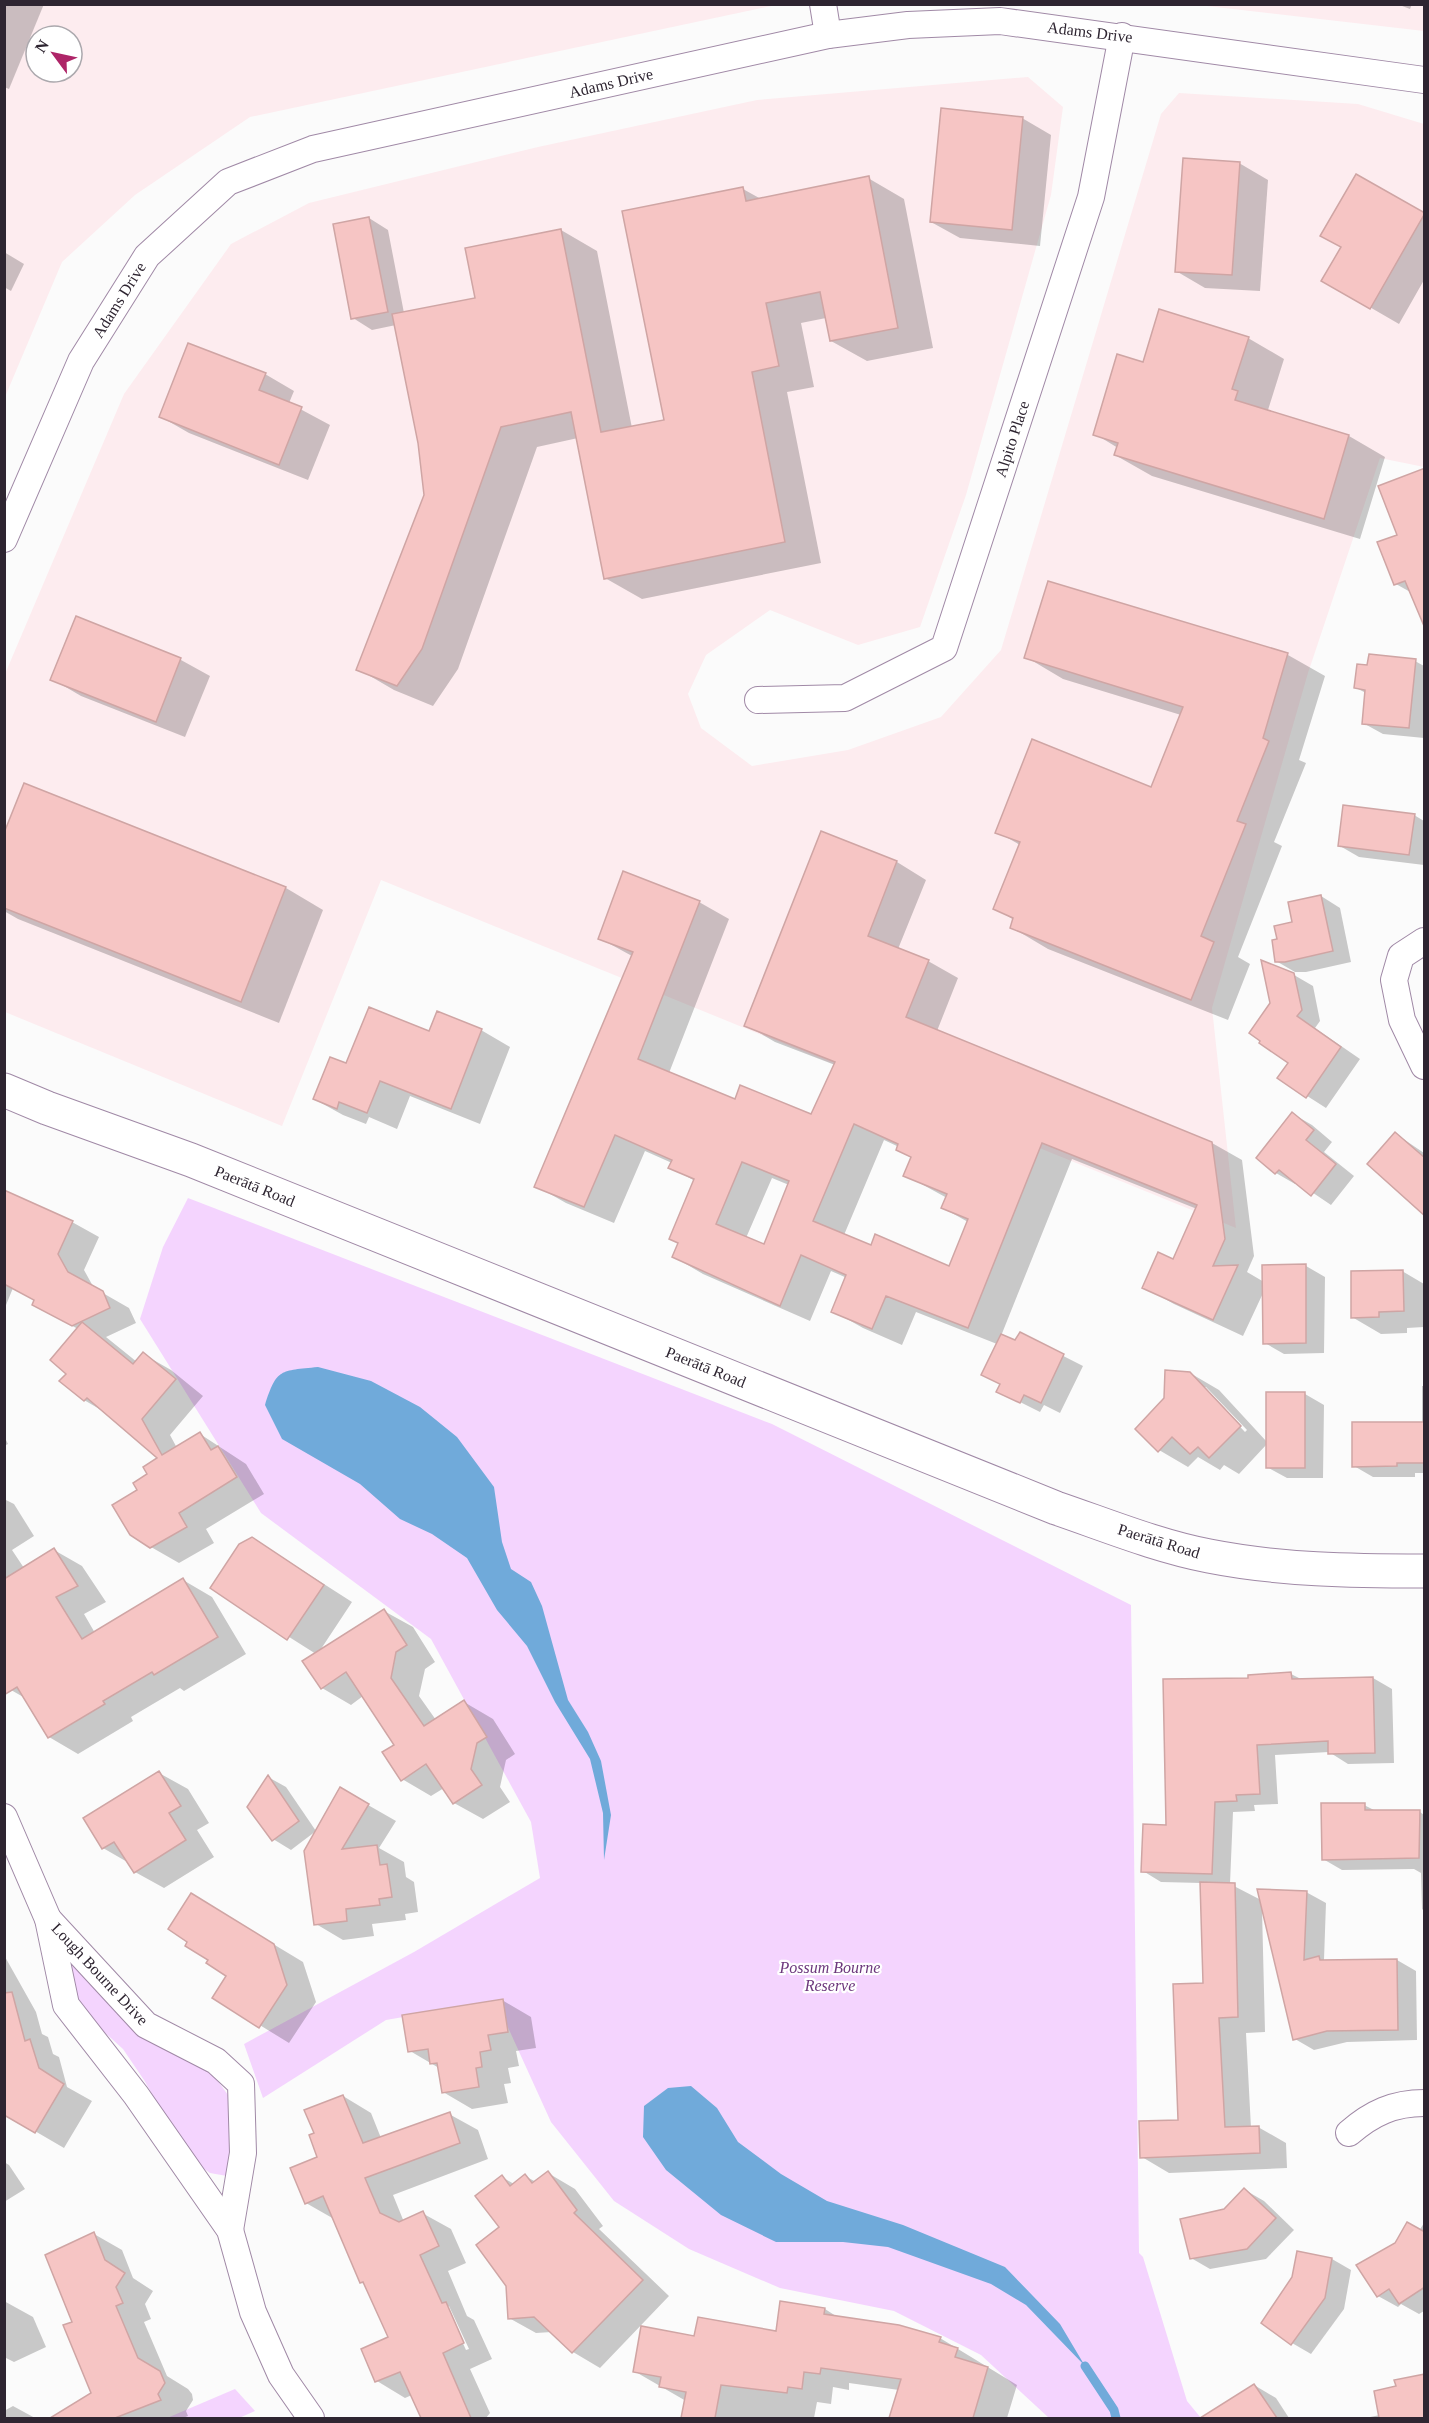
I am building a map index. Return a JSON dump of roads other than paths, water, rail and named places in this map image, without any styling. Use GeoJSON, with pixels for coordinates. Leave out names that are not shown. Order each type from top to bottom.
{"type":"FeatureCollection","features":[{"type":"Feature","properties":{"kind":"main road","name":"Paerātā Road"},"geometry":{"type":"LineString","coordinates":[[4,1090],[210,1168],[1056,1508],[1129,1533],[1207,1556],[1246,1562],[1345,1571],[1425,1571]]}},
{"type":"Feature","properties":{"kind":"street"},"geometry":{"type":"LineString","coordinates":[[823,4],[828,35]]}},
{"type":"Feature","properties":{"kind":"street","name":"Adams Drive"},"geometry":{"type":"LineString","coordinates":[[4,539],[87,352],[147,256],[228,182],[313,149],[828,35],[908,25],[1000,21],[1122,36],[1425,80]]}},
{"type":"Feature","properties":{"kind":"street","name":"Alpito Place"},"geometry":{"type":"LineString","coordinates":[[758,700],[845,698],[944,648],[1090,197],[1122,36]]}},
{"type":"Feature","properties":{"kind":"street"},"geometry":{"type":"LineString","coordinates":[[1425,941],[1401,956],[1394,980],[1402,1020],[1425,1066]]}},
{"type":"Feature","properties":{"kind":"street","name":"Lough Bourne Drive"},"geometry":{"type":"LineString","coordinates":[[4,1817],[48,1918],[66,2005],[136,2095],[230,2230],[258,2323],[281,2375],[311,2418]]}},
{"type":"Feature","properties":{"kind":"street","name":"Lough Bourne Drive"},"geometry":{"type":"LineString","coordinates":[[48,1918],[146,2025],[216,2061],[241,2084],[243,2153],[230,2230]]}},
{"type":"Feature","properties":{"kind":"street"},"geometry":{"type":"LineString","coordinates":[[1349,2133],[1367,2118],[1383,2110],[1411,2103],[1425,2103]]}},
{"type":"Feature","properties":{"kind":"water"},"geometry":{"type":"Polygon","coordinates":[[[318,1367],[371,1381],[420,1407],[457,1437],[494,1487],[502,1542],[511,1569],[531,1582],[542,1606],[568,1700],[588,1732],[601,1761],[611,1815],[604,1860],[603,1813],[590,1759],[555,1702],[527,1646],[497,1610],[467,1558],[432,1534],[400,1519],[360,1484],[282,1439],[265,1405],[273,1384],[277,1378],[288,1371],[318,1367]]]}},
{"type":"Feature","properties":{"kind":"water"},"geometry":{"type":"Polygon","coordinates":[[[691,2086],[717,2108],[738,2142],[781,2174],[827,2201],[903,2225],[1005,2267],[1060,2324],[1085,2366],[1026,2305],[991,2284],[888,2247],[843,2242],[776,2242],[721,2215],[666,2170],[643,2137],[644,2106],[668,2088],[691,2086]]]}},
{"type":"Feature","properties":{"kind":"waterway"},"geometry":{"type":"LineString","coordinates":[[1085,2366],[1114,2410],[1116,2418]]}},
{"type":"Feature","properties":{"kind":"park label","name":"Possum Bourne Reserve"},"geometry":{"type":"Point","coordinates":[830,1976]}}]}
